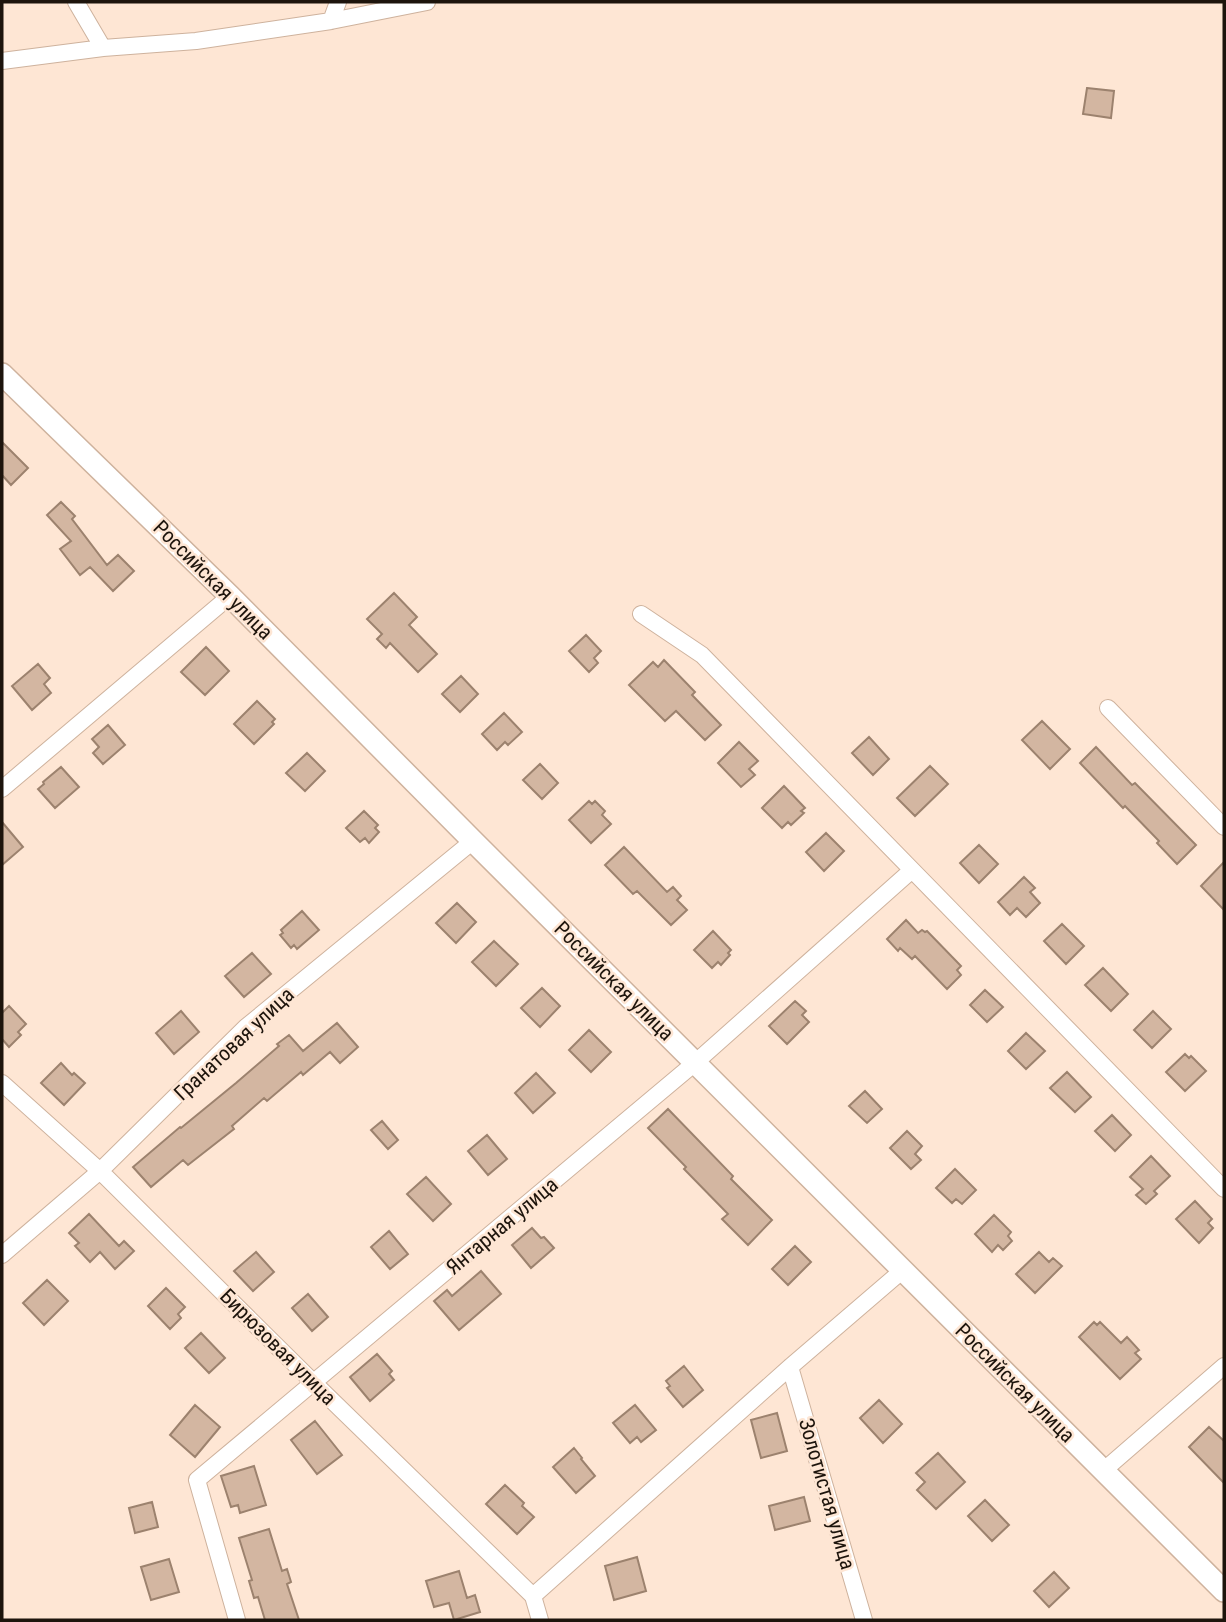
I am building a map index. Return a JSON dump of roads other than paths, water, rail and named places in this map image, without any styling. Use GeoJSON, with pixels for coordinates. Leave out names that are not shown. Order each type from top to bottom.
{"type":"FeatureCollection","features":[{"type":"Feature","properties":{"kind":"main road","name":"Российская улица"},"geometry":{"type":"LineString","coordinates":[[2,374],[230,596],[1224,1591]]}},
{"type":"Feature","properties":{"kind":"street"},"geometry":{"type":"LineString","coordinates":[[76,2],[103,48]]}},
{"type":"Feature","properties":{"kind":"street"},"geometry":{"type":"LineString","coordinates":[[331,21],[338,2]]}},
{"type":"Feature","properties":{"kind":"street"},"geometry":{"type":"LineString","coordinates":[[2,61],[103,48],[196,41],[331,21],[427,2]]}},
{"type":"Feature","properties":{"kind":"street"},"geometry":{"type":"LineString","coordinates":[[2,789],[230,596]]}},
{"type":"Feature","properties":{"kind":"street"},"geometry":{"type":"LineString","coordinates":[[641,614],[702,655],[1224,1189]]}},
{"type":"Feature","properties":{"kind":"street"},"geometry":{"type":"LineString","coordinates":[[1108,708],[1224,827]]}},
{"type":"Feature","properties":{"kind":"street","name":"Гранатовая улица"},"geometry":{"type":"LineString","coordinates":[[2,1255],[100,1171],[247,1027],[472,841]]}},
{"type":"Feature","properties":{"kind":"street","name":"Янтарная улица"},"geometry":{"type":"LineString","coordinates":[[237,1620],[197,1480],[696,1062],[912,870]]}},
{"type":"Feature","properties":{"kind":"street","name":"Бирюзовая улица"},"geometry":{"type":"LineString","coordinates":[[2,1083],[100,1171],[533,1596],[540,1620]]}},
{"type":"Feature","properties":{"kind":"street"},"geometry":{"type":"LineString","coordinates":[[533,1596],[903,1270]]}},
{"type":"Feature","properties":{"kind":"street"},"geometry":{"type":"LineString","coordinates":[[1103,1471],[1224,1366]]}},
{"type":"Feature","properties":{"kind":"street","name":"Золотистая улица"},"geometry":{"type":"LineString","coordinates":[[790,1367],[864,1620]]}}]}
